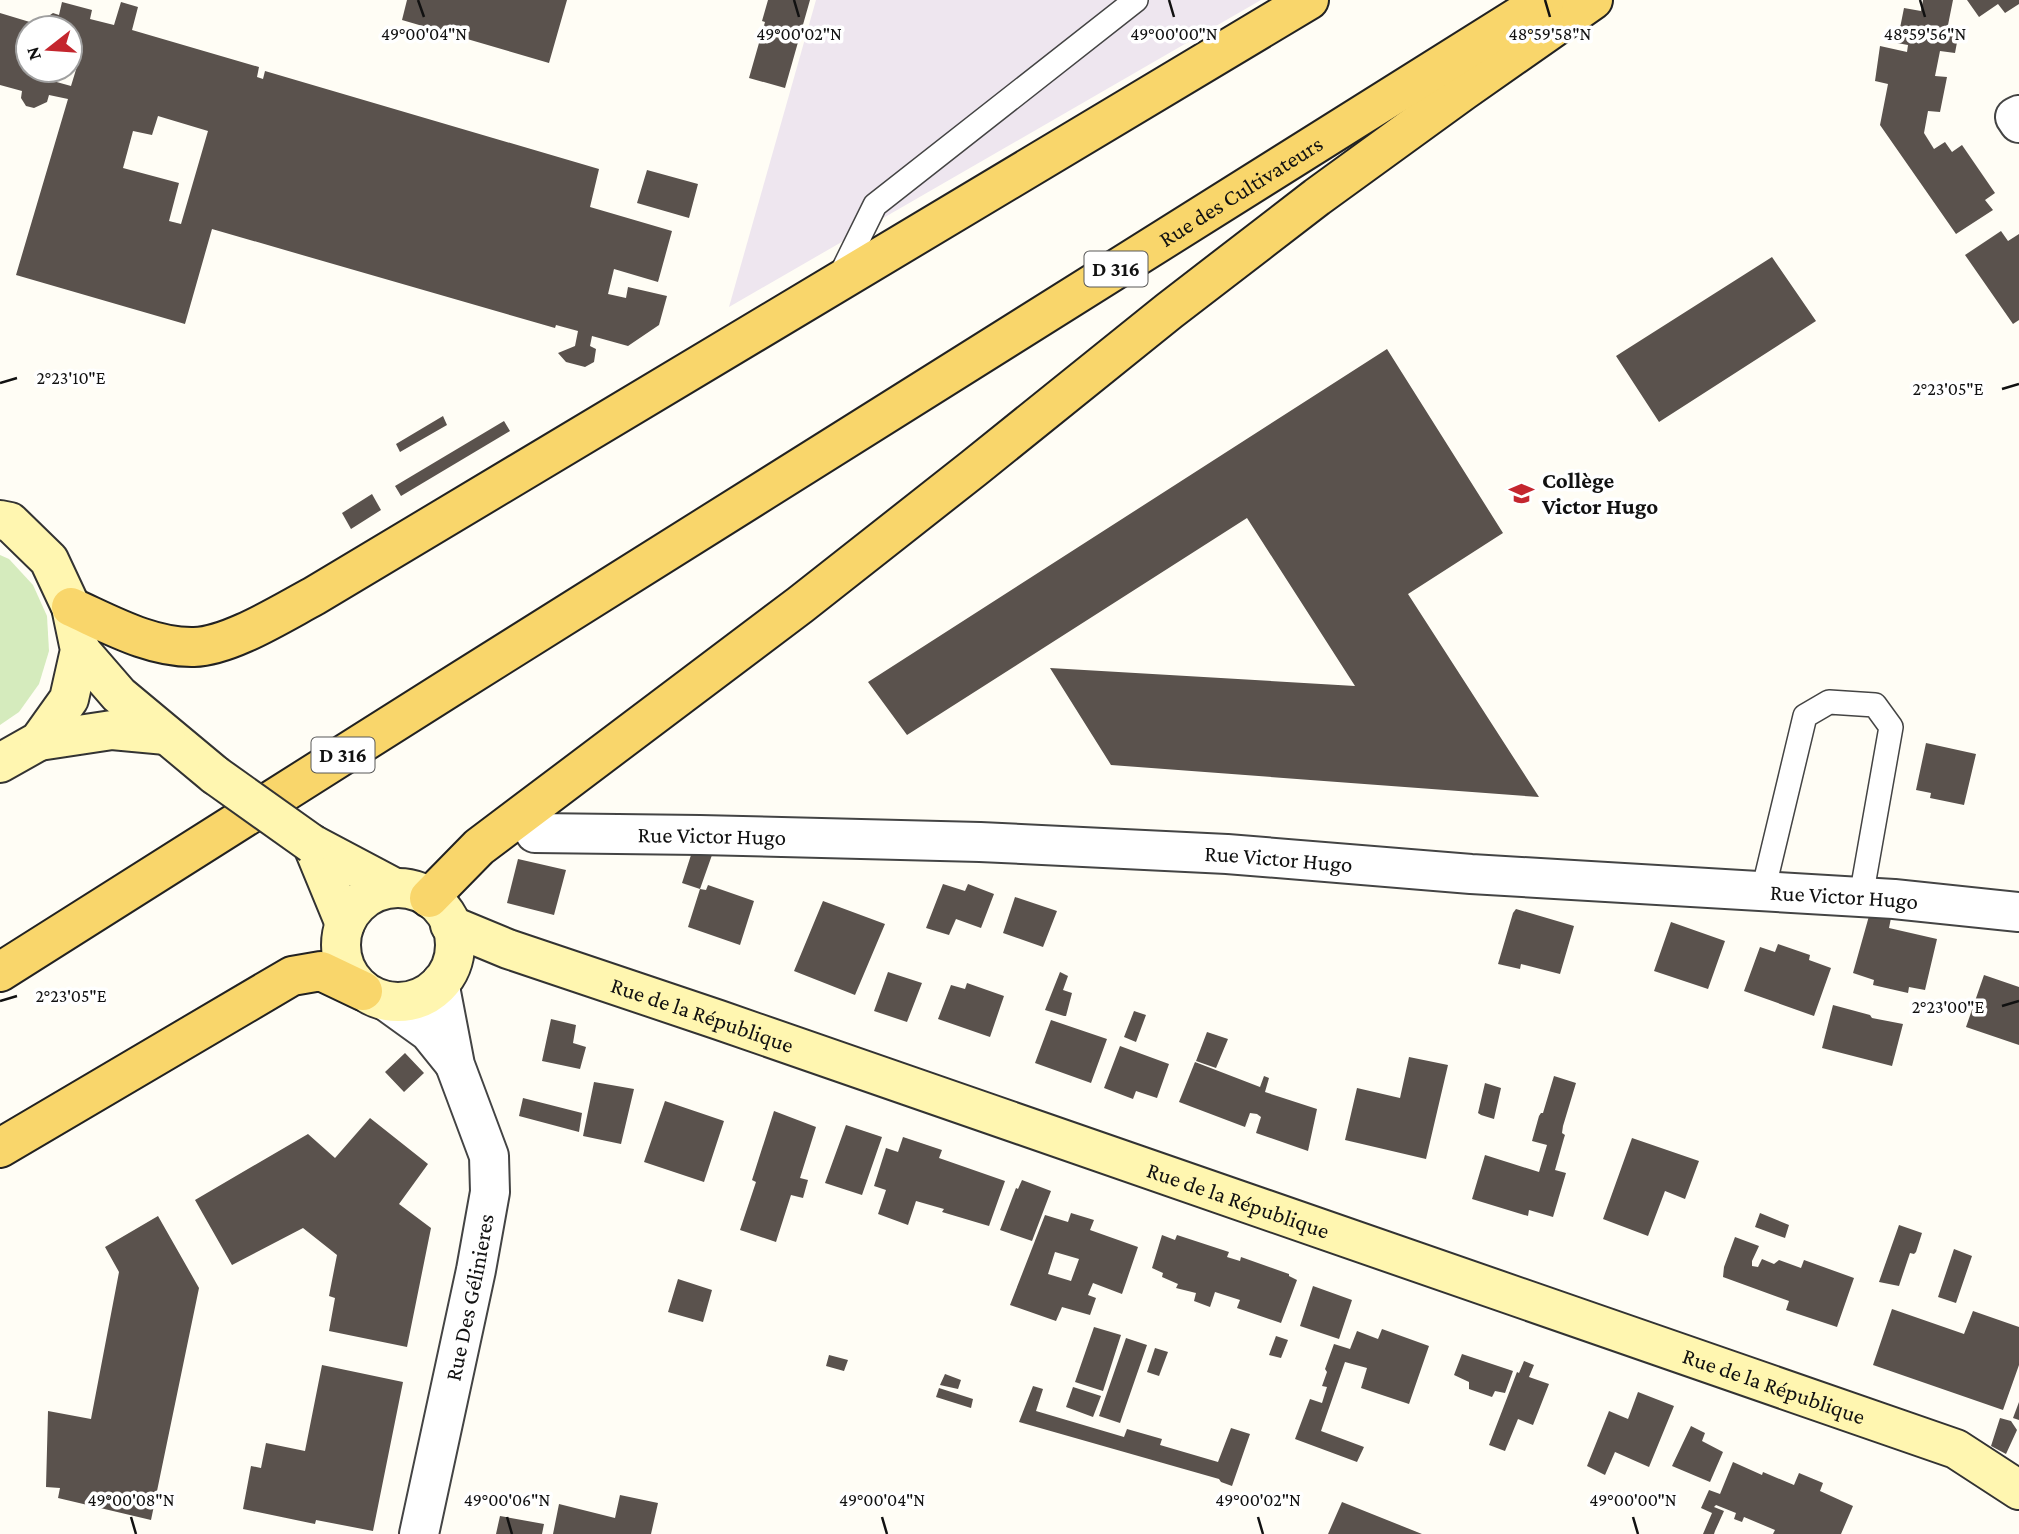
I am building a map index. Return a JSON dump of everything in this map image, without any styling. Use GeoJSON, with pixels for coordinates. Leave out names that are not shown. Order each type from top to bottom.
{"type":"FeatureCollection","features":[{"type":"Feature","properties":{"kind":"main road"},"geometry":{"type":"LineString","coordinates":[[71,607],[139,637],[171,645],[195,647],[215,644],[238,635],[314,596],[1309,0]]}},
{"type":"Feature","properties":{"kind":"main road","name":"Rue des Cultivateurs"},"geometry":{"type":"LineString","coordinates":[[0,972],[1545,0]]}},
{"type":"Feature","properties":{"kind":"main road"},"geometry":{"type":"LineString","coordinates":[[0,1148],[292,976],[321,971],[375,996],[401,1003],[430,992],[434,930],[479,847],[811,596],[1169,311],[1328,189],[1593,0]]}},
{"type":"Feature","properties":{"kind":"main road"},"geometry":{"type":"LineString","coordinates":[[3,515],[49,560],[71,607],[80,650],[69,699],[39,741]]}},
{"type":"Feature","properties":{"kind":"main road"},"geometry":{"type":"LineString","coordinates":[[80,650],[119,695],[215,775],[434,930]]}},
{"type":"Feature","properties":{"kind":"main road"},"geometry":{"type":"LineString","coordinates":[[0,763],[39,741],[112,730],[166,735]]}},
{"type":"Feature","properties":{"kind":"main road"},"geometry":{"type":"LineString","coordinates":[[312,844],[345,924]]}},
{"type":"Feature","properties":{"kind":"main road"},"geometry":{"type":"LineString","coordinates":[[375,996],[350,978],[342,960],[341,942],[351,912],[370,895],[434,930]]}},
{"type":"Feature","properties":{"kind":"main road","name":"Rue de la République"},"geometry":{"type":"LineString","coordinates":[[434,930],[508,949],[746,1029],[1956,1449],[2019,1490]]}},
{"type":"Feature","properties":{"kind":"street"},"geometry":{"type":"LineString","coordinates":[[2019,115],[2015,117],[2019,123]]}},
{"type":"Feature","properties":{"kind":"street","name":"Rue Victor Hugo"},"geometry":{"type":"LineString","coordinates":[[535,833],[980,842],[1227,854],[1471,874],[1861,897],[2019,912]]}},
{"type":"Feature","properties":{"kind":"street","name":"Rue Des Gélinieres"},"geometry":{"type":"LineString","coordinates":[[419,1534],[474,1283],[490,1192],[489,1156],[455,1065],[441,992],[434,930]]}},
{"type":"Feature","properties":{"kind":"street","name":"Rue Des Gélinieres"},"geometry":{"type":"LineString","coordinates":[[375,996],[429,1032],[455,1065]]}},
{"type":"Feature","properties":{"kind":"lane"},"geometry":{"type":"LineString","coordinates":[[836,284],[875,205],[1136,0]]}},
{"type":"Feature","properties":{"kind":"lane"},"geometry":{"type":"LineString","coordinates":[[1763,891],[1805,716],[1829,702],[1875,705],[1891,727],[1861,897]]}},
{"type":"Feature","properties":{"kind":"shaded area"},"geometry":{"type":"Polygon","coordinates":[[[816,0],[1261,0],[729,307],[816,0]]]}},
{"type":"Feature","properties":{"kind":"green space"},"geometry":{"type":"Polygon","coordinates":[[[0,555],[9,559],[33,585],[47,616],[49,651],[39,684],[19,712],[0,725],[0,555]]]}},
{"type":"Feature","properties":{"kind":"building"},"geometry":{"type":"Polygon","coordinates":[[[407,0],[567,0],[549,63],[402,20],[407,0]]]}},
{"type":"Feature","properties":{"kind":"building"},"geometry":{"type":"Polygon","coordinates":[[[768,0],[810,0],[785,88],[749,78],[765,22],[762,21],[768,0]]]}},
{"type":"Feature","properties":{"kind":"building"},"geometry":{"type":"Polygon","coordinates":[[[1923,0],[1953,0],[1946,35],[1958,37],[1955,53],[1940,51],[1935,76],[1947,77],[1940,112],[1928,111],[1924,133],[1934,149],[1945,142],[1952,152],[1962,145],[1995,193],[1985,200],[1993,210],[1956,234],[1880,125],[1888,84],[1875,81],[1880,46],[1907,52],[1908,45],[1897,43],[1904,8],[1921,11],[1923,0]]]}},
{"type":"Feature","properties":{"kind":"building"},"geometry":{"type":"Polygon","coordinates":[[[1967,0],[2019,0],[2019,4],[2005,13],[1998,4],[1979,17],[1967,0]]]}},
{"type":"Feature","properties":{"kind":"building"},"geometry":{"type":"Polygon","coordinates":[[[62,2],[92,10],[90,19],[114,25],[121,2],[138,7],[132,30],[259,67],[257,77],[263,79],[265,71],[599,169],[590,207],[672,231],[658,282],[614,269],[608,294],[626,298],[628,287],[667,296],[659,325],[628,346],[592,336],[590,346],[596,349],[594,362],[585,367],[566,362],[558,353],[575,346],[578,331],[556,325],[555,328],[212,229],[185,324],[16,275],[68,99],[49,95],[47,102],[34,108],[26,106],[21,98],[22,91],[0,85],[0,13],[14,17],[14,84],[84,84],[84,14],[59,14],[62,2]],[[158,116],[152,135],[133,131],[123,168],[179,183],[169,221],[181,224],[208,131],[158,116]]]}},
{"type":"Feature","properties":{"kind":"building"},"geometry":{"type":"Polygon","coordinates":[[[647,170],[698,184],[689,218],[637,203],[647,170]]]}},
{"type":"Feature","properties":{"kind":"building"},"geometry":{"type":"Polygon","coordinates":[[[2001,231],[2008,241],[2019,234],[2019,320],[2013,324],[1965,255],[2001,231]]]}},
{"type":"Feature","properties":{"kind":"building"},"geometry":{"type":"Polygon","coordinates":[[[1772,257],[1816,321],[1659,422],[1616,356],[1772,257]]]}},
{"type":"Feature","properties":{"kind":"building"},"geometry":{"type":"Polygon","coordinates":[[[1387,349],[1503,533],[1408,594],[1539,797],[1111,765],[1050,668],[1355,686],[1247,518],[907,735],[868,682],[1387,349]]]}},
{"type":"Feature","properties":{"kind":"building"},"geometry":{"type":"Polygon","coordinates":[[[443,416],[447,425],[400,452],[396,444],[443,416]]]}},
{"type":"Feature","properties":{"kind":"building"},"geometry":{"type":"Polygon","coordinates":[[[504,421],[510,431],[401,496],[395,486],[504,421]]]}},
{"type":"Feature","properties":{"kind":"building"},"geometry":{"type":"Polygon","coordinates":[[[372,494],[381,510],[351,529],[342,513],[372,494]]]}},
{"type":"Feature","properties":{"kind":"building"},"geometry":{"type":"Polygon","coordinates":[[[1926,743],[1976,754],[1964,805],[1930,798],[1931,793],[1916,790],[1926,743]]]}},
{"type":"Feature","properties":{"kind":"building"},"geometry":{"type":"Polygon","coordinates":[[[691,855],[712,855],[700,889],[682,883],[691,855]]]}},
{"type":"Feature","properties":{"kind":"building"},"geometry":{"type":"Polygon","coordinates":[[[518,859],[566,870],[554,915],[507,903],[518,859]]]}},
{"type":"Feature","properties":{"kind":"building"},"geometry":{"type":"Polygon","coordinates":[[[943,884],[965,891],[968,884],[994,894],[981,928],[956,919],[949,935],[926,928],[943,884]]]}},
{"type":"Feature","properties":{"kind":"building"},"geometry":{"type":"Polygon","coordinates":[[[708,885],[754,901],[740,945],[688,927],[700,889],[706,890],[708,885]]]}},
{"type":"Feature","properties":{"kind":"building"},"geometry":{"type":"Polygon","coordinates":[[[1015,897],[1057,911],[1043,947],[1003,933],[1015,897]]]}},
{"type":"Feature","properties":{"kind":"building"},"geometry":{"type":"Polygon","coordinates":[[[823,901],[885,924],[855,995],[794,971],[823,901]]]}},
{"type":"Feature","properties":{"kind":"building"},"geometry":{"type":"Polygon","coordinates":[[[1516,909],[1574,926],[1560,974],[1521,964],[1520,969],[1498,964],[1516,909]]]}},
{"type":"Feature","properties":{"kind":"building"},"geometry":{"type":"Polygon","coordinates":[[[1869,916],[1891,918],[1889,928],[1937,939],[1925,990],[1909,987],[1908,993],[1873,985],[1874,980],[1853,973],[1869,916]]]}},
{"type":"Feature","properties":{"kind":"building"},"geometry":{"type":"Polygon","coordinates":[[[1671,922],[1725,941],[1708,989],[1654,971],[1671,922]]]}},
{"type":"Feature","properties":{"kind":"building"},"geometry":{"type":"Polygon","coordinates":[[[1778,944],[1810,955],[1809,960],[1831,968],[1814,1016],[1744,991],[1760,947],[1775,952],[1778,944]]]}},
{"type":"Feature","properties":{"kind":"building"},"geometry":{"type":"Polygon","coordinates":[[[888,972],[922,983],[907,1022],[874,1011],[888,972]]]}},
{"type":"Feature","properties":{"kind":"building"},"geometry":{"type":"Polygon","coordinates":[[[1060,972],[1068,976],[1063,990],[1072,993],[1066,1016],[1045,1010],[1060,972]]]}},
{"type":"Feature","properties":{"kind":"building"},"geometry":{"type":"Polygon","coordinates":[[[1984,975],[2019,987],[2019,1045],[1966,1027],[1984,975]]]}},
{"type":"Feature","properties":{"kind":"building"},"geometry":{"type":"Polygon","coordinates":[[[967,983],[1004,996],[990,1037],[938,1019],[951,985],[965,989],[967,983]]]}},
{"type":"Feature","properties":{"kind":"building"},"geometry":{"type":"Polygon","coordinates":[[[1833,1005],[1870,1015],[1872,1018],[1903,1024],[1892,1066],[1822,1048],[1833,1005]]]}},
{"type":"Feature","properties":{"kind":"building"},"geometry":{"type":"Polygon","coordinates":[[[1134,1011],[1146,1015],[1136,1042],[1124,1037],[1134,1011]]]}},
{"type":"Feature","properties":{"kind":"building"},"geometry":{"type":"Polygon","coordinates":[[[551,1019],[576,1025],[573,1043],[586,1047],[580,1069],[542,1061],[551,1019]]]}},
{"type":"Feature","properties":{"kind":"building"},"geometry":{"type":"Polygon","coordinates":[[[1051,1020],[1107,1039],[1091,1083],[1035,1063],[1051,1020]]]}},
{"type":"Feature","properties":{"kind":"building"},"geometry":{"type":"Polygon","coordinates":[[[1207,1032],[1228,1039],[1216,1068],[1196,1061],[1207,1032]]]}},
{"type":"Feature","properties":{"kind":"building"},"geometry":{"type":"Polygon","coordinates":[[[1120,1046],[1169,1064],[1157,1098],[1136,1091],[1133,1099],[1104,1088],[1120,1046]]]}},
{"type":"Feature","properties":{"kind":"building"},"geometry":{"type":"Polygon","coordinates":[[[405,1053],[424,1073],[404,1092],[385,1072],[405,1053]]]}},
{"type":"Feature","properties":{"kind":"building"},"geometry":{"type":"Polygon","coordinates":[[[1409,1057],[1448,1065],[1426,1159],[1345,1140],[1357,1088],[1400,1098],[1409,1057]]]}},
{"type":"Feature","properties":{"kind":"building"},"geometry":{"type":"Polygon","coordinates":[[[1195,1062],[1260,1087],[1264,1076],[1269,1078],[1265,1092],[1317,1109],[1308,1151],[1256,1133],[1261,1117],[1257,1114],[1250,1113],[1245,1127],[1179,1102],[1195,1062]]]}},
{"type":"Feature","properties":{"kind":"building"},"geometry":{"type":"Polygon","coordinates":[[[1554,1076],[1576,1083],[1563,1126],[1562,1133],[1565,1135],[1555,1170],[1566,1173],[1553,1217],[1529,1210],[1528,1216],[1472,1199],[1485,1155],[1539,1172],[1547,1145],[1532,1141],[1554,1076]]]}},
{"type":"Feature","properties":{"kind":"building"},"geometry":{"type":"Polygon","coordinates":[[[594,1082],[634,1089],[621,1144],[583,1136],[594,1082]]]}},
{"type":"Feature","properties":{"kind":"building"},"geometry":{"type":"Polygon","coordinates":[[[1485,1083],[1501,1088],[1494,1119],[1478,1113],[1485,1083]]]}},
{"type":"Feature","properties":{"kind":"building"},"geometry":{"type":"Polygon","coordinates":[[[523,1098],[582,1113],[579,1132],[519,1116],[523,1098]]]}},
{"type":"Feature","properties":{"kind":"building"},"geometry":{"type":"Polygon","coordinates":[[[665,1101],[724,1121],[704,1182],[644,1162],[665,1101]]]}},
{"type":"Feature","properties":{"kind":"building"},"geometry":{"type":"Polygon","coordinates":[[[774,1111],[816,1127],[800,1178],[808,1180],[803,1198],[791,1195],[776,1242],[740,1230],[756,1182],[752,1180],[774,1111]]]}},
{"type":"Feature","properties":{"kind":"building"},"geometry":{"type":"Polygon","coordinates":[[[370,1118],[428,1164],[399,1204],[431,1228],[407,1347],[329,1331],[335,1298],[329,1296],[337,1255],[303,1228],[232,1265],[195,1200],[308,1134],[335,1158],[370,1118]]]}},
{"type":"Feature","properties":{"kind":"building"},"geometry":{"type":"Polygon","coordinates":[[[846,1125],[882,1137],[862,1195],[825,1183],[846,1125]]]}},
{"type":"Feature","properties":{"kind":"building"},"geometry":{"type":"Polygon","coordinates":[[[903,1137],[942,1150],[939,1158],[1005,1181],[989,1226],[916,1201],[908,1225],[878,1214],[886,1190],[874,1186],[886,1148],[898,1152],[903,1137]]]}},
{"type":"Feature","properties":{"kind":"building"},"geometry":{"type":"Polygon","coordinates":[[[1632,1138],[1699,1161],[1685,1199],[1665,1191],[1648,1236],[1603,1219],[1632,1138]]]}},
{"type":"Feature","properties":{"kind":"building"},"geometry":{"type":"Polygon","coordinates":[[[1022,1180],[1051,1191],[1032,1241],[1000,1230],[1016,1188],[1018,1189],[1022,1180]]]}},
{"type":"Feature","properties":{"kind":"building"},"geometry":{"type":"Polygon","coordinates":[[[1071,1213],[1094,1220],[1090,1230],[1138,1247],[1122,1294],[1093,1283],[1088,1295],[1096,1298],[1090,1315],[1062,1307],[1056,1321],[1010,1305],[1045,1215],[1068,1222],[1071,1213]],[[1055,1252],[1048,1274],[1071,1281],[1079,1259],[1055,1252]]]}},
{"type":"Feature","properties":{"kind":"building"},"geometry":{"type":"Polygon","coordinates":[[[1760,1213],[1789,1225],[1785,1238],[1755,1227],[1760,1213]]]}},
{"type":"Feature","properties":{"kind":"building"},"geometry":{"type":"Polygon","coordinates":[[[158,1216],[199,1288],[151,1520],[58,1498],[60,1488],[46,1487],[48,1411],[91,1419],[119,1272],[105,1247],[158,1216]]]}},
{"type":"Feature","properties":{"kind":"building"},"geometry":{"type":"Polygon","coordinates":[[[1899,1225],[1922,1233],[1916,1252],[1910,1253],[1899,1286],[1879,1282],[1899,1225]]]}},
{"type":"Feature","properties":{"kind":"building"},"geometry":{"type":"Polygon","coordinates":[[[1162,1235],[1175,1240],[1177,1235],[1229,1252],[1227,1257],[1240,1261],[1241,1257],[1289,1274],[1297,1280],[1281,1323],[1237,1308],[1240,1300],[1215,1292],[1210,1307],[1194,1301],[1196,1293],[1176,1288],[1178,1284],[1162,1277],[1163,1273],[1152,1268],[1162,1235]]]}},
{"type":"Feature","properties":{"kind":"building"},"geometry":{"type":"Polygon","coordinates":[[[1735,1237],[1759,1246],[1752,1266],[1758,1267],[1762,1259],[1774,1264],[1779,1260],[1801,1268],[1804,1260],[1854,1278],[1837,1327],[1786,1310],[1789,1301],[1723,1277],[1735,1237]]]}},
{"type":"Feature","properties":{"kind":"building"},"geometry":{"type":"Polygon","coordinates":[[[1954,1249],[1972,1256],[1956,1303],[1938,1297],[1954,1249]]]}},
{"type":"Feature","properties":{"kind":"building"},"geometry":{"type":"Polygon","coordinates":[[[678,1279],[712,1290],[703,1322],[668,1312],[678,1279]]]}},
{"type":"Feature","properties":{"kind":"building"},"geometry":{"type":"Polygon","coordinates":[[[1313,1286],[1352,1300],[1339,1339],[1300,1326],[1313,1286]]]}},
{"type":"Feature","properties":{"kind":"building"},"geometry":{"type":"Polygon","coordinates":[[[1892,1309],[1964,1334],[1973,1311],[2019,1327],[2019,1365],[2003,1410],[1873,1365],[1892,1309]]]}},
{"type":"Feature","properties":{"kind":"building"},"geometry":{"type":"Polygon","coordinates":[[[1094,1327],[1121,1335],[1103,1391],[1075,1382],[1094,1327]]]}},
{"type":"Feature","properties":{"kind":"building"},"geometry":{"type":"Polygon","coordinates":[[[1382,1329],[1429,1346],[1409,1404],[1361,1388],[1367,1368],[1345,1362],[1321,1431],[1364,1447],[1357,1462],[1295,1439],[1310,1399],[1322,1403],[1327,1387],[1322,1386],[1327,1372],[1325,1369],[1334,1344],[1350,1349],[1357,1331],[1378,1339],[1382,1329]]]}},
{"type":"Feature","properties":{"kind":"building"},"geometry":{"type":"Polygon","coordinates":[[[1276,1336],[1288,1340],[1281,1358],[1269,1355],[1276,1336]]]}},
{"type":"Feature","properties":{"kind":"building"},"geometry":{"type":"Polygon","coordinates":[[[1126,1338],[1147,1345],[1120,1423],[1099,1416],[1126,1338]]]}},
{"type":"Feature","properties":{"kind":"building"},"geometry":{"type":"Polygon","coordinates":[[[1155,1348],[1168,1352],[1159,1376],[1147,1372],[1155,1348]]]}},
{"type":"Feature","properties":{"kind":"building"},"geometry":{"type":"Polygon","coordinates":[[[1462,1354],[1513,1371],[1505,1393],[1495,1391],[1492,1397],[1469,1389],[1469,1382],[1454,1375],[1462,1354]]]}},
{"type":"Feature","properties":{"kind":"building"},"geometry":{"type":"Polygon","coordinates":[[[829,1355],[848,1360],[844,1371],[826,1366],[829,1355]]]}},
{"type":"Feature","properties":{"kind":"building"},"geometry":{"type":"Polygon","coordinates":[[[1524,1361],[1534,1365],[1529,1377],[1549,1384],[1533,1425],[1518,1419],[1505,1451],[1489,1445],[1517,1372],[1519,1373],[1524,1361]]]}},
{"type":"Feature","properties":{"kind":"building"},"geometry":{"type":"Polygon","coordinates":[[[322,1365],[403,1382],[373,1531],[316,1520],[315,1524],[243,1509],[251,1466],[261,1468],[266,1443],[305,1451],[322,1365]]]}},
{"type":"Feature","properties":{"kind":"building"},"geometry":{"type":"Polygon","coordinates":[[[945,1374],[961,1380],[958,1389],[940,1385],[945,1374]]]}},
{"type":"Feature","properties":{"kind":"building"},"geometry":{"type":"Polygon","coordinates":[[[1033,1386],[1043,1389],[1036,1411],[1124,1437],[1127,1429],[1162,1439],[1160,1445],[1218,1462],[1231,1428],[1250,1434],[1232,1486],[1219,1479],[1019,1422],[1033,1386]]]}},
{"type":"Feature","properties":{"kind":"building"},"geometry":{"type":"Polygon","coordinates":[[[1073,1387],[1101,1396],[1093,1417],[1066,1407],[1073,1387]]]}},
{"type":"Feature","properties":{"kind":"building"},"geometry":{"type":"Polygon","coordinates":[[[939,1388],[973,1399],[971,1408],[936,1397],[939,1388]]]}},
{"type":"Feature","properties":{"kind":"building"},"geometry":{"type":"Polygon","coordinates":[[[1638,1392],[1674,1406],[1649,1467],[1615,1452],[1605,1475],[1587,1466],[1609,1411],[1628,1419],[1638,1392]]]}},
{"type":"Feature","properties":{"kind":"building"},"geometry":{"type":"Polygon","coordinates":[[[2019,1402],[2019,1420],[2013,1418],[2019,1402]]]}},
{"type":"Feature","properties":{"kind":"building"},"geometry":{"type":"Polygon","coordinates":[[[2000,1418],[2011,1421],[2017,1430],[2006,1454],[1991,1446],[2000,1418]]]}},
{"type":"Feature","properties":{"kind":"building"},"geometry":{"type":"Polygon","coordinates":[[[1691,1426],[1705,1433],[1702,1441],[1723,1452],[1710,1482],[1672,1466],[1691,1426]]]}},
{"type":"Feature","properties":{"kind":"building"},"geometry":{"type":"Polygon","coordinates":[[[1733,1462],[1794,1485],[1799,1473],[1823,1483],[1820,1491],[1853,1506],[1841,1534],[1773,1534],[1775,1530],[1744,1517],[1742,1522],[1734,1519],[1736,1513],[1716,1505],[1714,1507],[1724,1511],[1714,1534],[1703,1534],[1712,1513],[1701,1508],[1709,1490],[1720,1494],[1733,1462]]]}},
{"type":"Feature","properties":{"kind":"building"},"geometry":{"type":"Polygon","coordinates":[[[620,1495],[658,1503],[651,1534],[553,1534],[559,1504],[615,1518],[620,1495]]]}},
{"type":"Feature","properties":{"kind":"building"},"geometry":{"type":"Polygon","coordinates":[[[1342,1502],[1422,1534],[1328,1534],[1342,1502]]]}},
{"type":"Feature","properties":{"kind":"building"},"geometry":{"type":"Polygon","coordinates":[[[500,1516],[544,1524],[542,1534],[496,1534],[500,1516]]]}},
{"type":"Feature","properties":{"kind":"place","name":"Collège Victor Hugo"},"geometry":{"type":"Point","coordinates":[1522,493]}}]}
